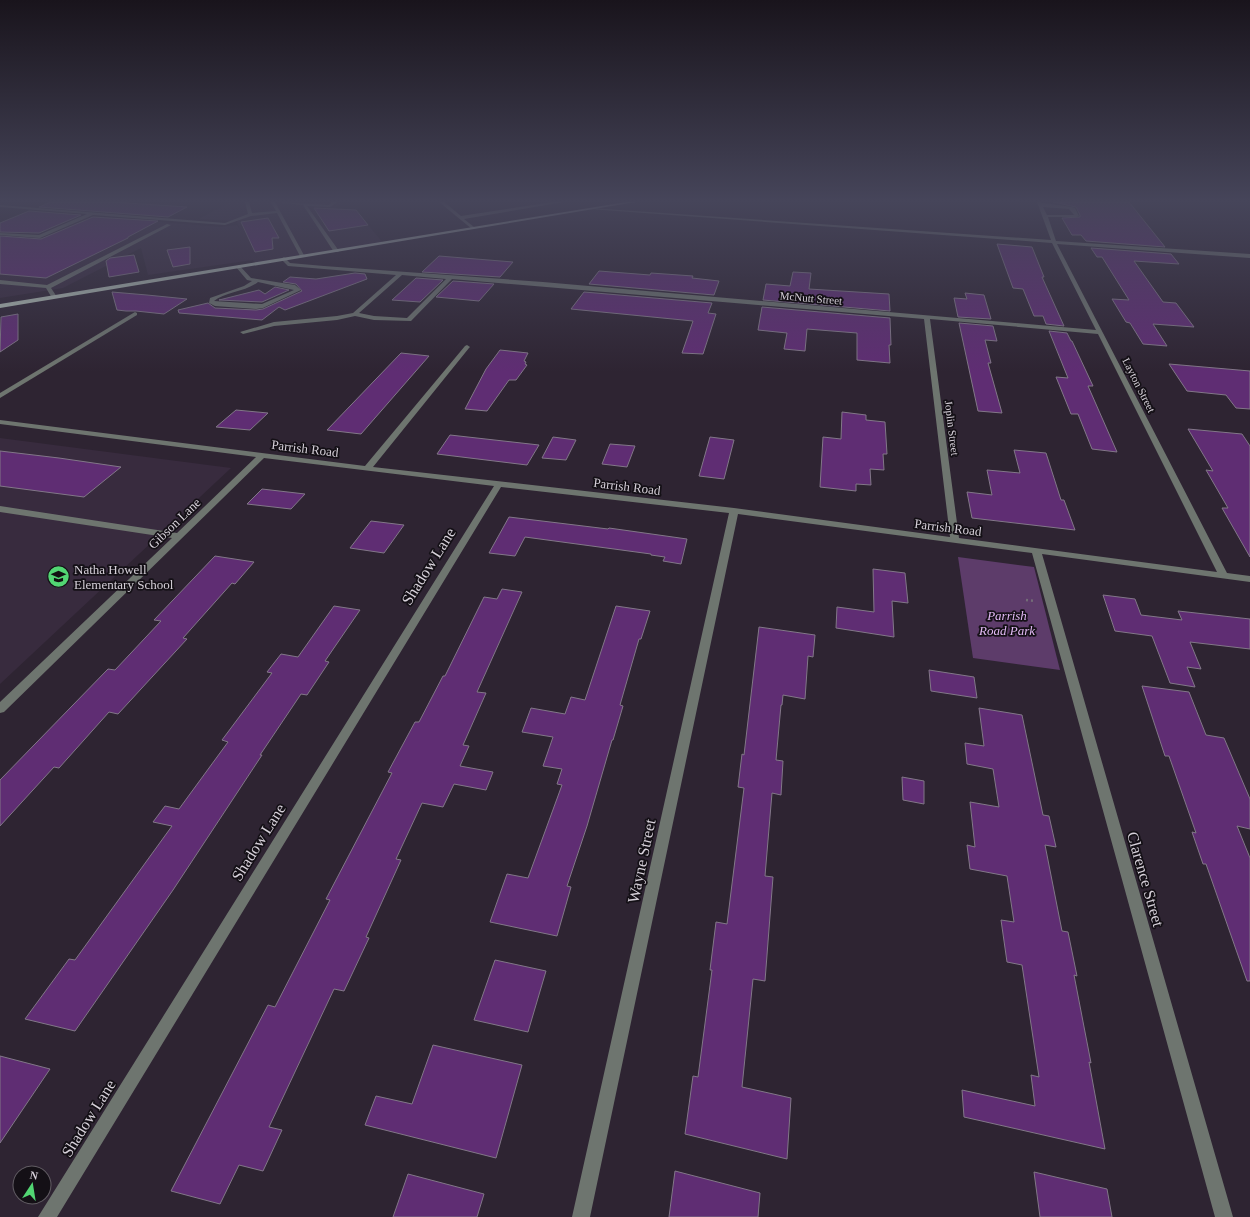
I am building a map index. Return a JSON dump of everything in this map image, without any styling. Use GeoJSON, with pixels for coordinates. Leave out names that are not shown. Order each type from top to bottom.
{"type":"FeatureCollection","features":[{"type":"Feature","properties":{"kind":"main road"},"geometry":{"type":"LineString","coordinates":[[0,306],[284,259]]}},
{"type":"Feature","properties":{"kind":"street"},"geometry":{"type":"LineString","coordinates":[[0,282],[48,287],[103,259]]}},
{"type":"Feature","properties":{"kind":"street","name":"McNutt Street"},"geometry":{"type":"LineString","coordinates":[[284,259],[288,264],[1100,332]]}},
{"type":"Feature","properties":{"kind":"street","name":"Layton Street"},"geometry":{"type":"LineString","coordinates":[[1063,259],[1224,576]]}},
{"type":"Feature","properties":{"kind":"street"},"geometry":{"type":"LineString","coordinates":[[239,267],[250,280],[295,287],[298,290],[263,306],[256,307],[215,304],[211,302],[212,299],[217,296],[244,288],[256,281]]}},
{"type":"Feature","properties":{"kind":"street"},"geometry":{"type":"LineString","coordinates":[[355,314],[400,274]]}},
{"type":"Feature","properties":{"kind":"street"},"geometry":{"type":"LineString","coordinates":[[243,332],[274,324],[337,318],[355,314],[374,318],[409,320],[451,277]]}},
{"type":"Feature","properties":{"kind":"street"},"geometry":{"type":"LineString","coordinates":[[48,287],[54,297]]}},
{"type":"Feature","properties":{"kind":"street"},"geometry":{"type":"LineString","coordinates":[[0,396],[135,314]]}},
{"type":"Feature","properties":{"kind":"street","name":"Joplin Street"},"geometry":{"type":"LineString","coordinates":[[927,318],[955,541]]}},
{"type":"Feature","properties":{"kind":"street"},"geometry":{"type":"LineString","coordinates":[[367,469],[467,347]]}},
{"type":"Feature","properties":{"kind":"street","name":"Parrish Road"},"geometry":{"type":"LineString","coordinates":[[0,422],[367,469],[734,511],[1250,579]]}},
{"type":"Feature","properties":{"kind":"street","name":"Gibson Lane"},"geometry":{"type":"LineString","coordinates":[[0,709],[262,456]]}},
{"type":"Feature","properties":{"kind":"street","name":"Shadow Lane"},"geometry":{"type":"LineString","coordinates":[[47,1217],[499,484]]}},
{"type":"Feature","properties":{"kind":"street"},"geometry":{"type":"LineString","coordinates":[[0,509],[179,536]]}},
{"type":"Feature","properties":{"kind":"street","name":"Wayne Street"},"geometry":{"type":"LineString","coordinates":[[581,1217],[734,511]]}},
{"type":"Feature","properties":{"kind":"street","name":"Clarence Street"},"geometry":{"type":"LineString","coordinates":[[1036,551],[1224,1217]]}},
{"type":"Feature","properties":{"kind":"shaded area"},"geometry":{"type":"Polygon","coordinates":[[[0,259],[120,259],[63,288],[0,298],[0,259]]]}},
{"type":"Feature","properties":{"kind":"shaded area"},"geometry":{"type":"Polygon","coordinates":[[[144,259],[287,259],[256,264],[253,260],[148,275],[144,259]]]}},
{"type":"Feature","properties":{"kind":"shaded area","name":"Natha Howell Elementary School"},"geometry":{"type":"Polygon","coordinates":[[[0,438],[231,468],[0,684],[0,438]]]}},
{"type":"Feature","properties":{"kind":"green space","name":"Parrish Road Park"},"geometry":{"type":"Polygon","coordinates":[[[958,557],[1034,567],[1060,670],[973,658],[958,557]]]}},
{"type":"Feature","properties":{"kind":"building"},"geometry":{"type":"Polygon","coordinates":[[[0,259],[85,259],[46,278],[0,274],[0,259]]]}},
{"type":"Feature","properties":{"kind":"building"},"geometry":{"type":"Polygon","coordinates":[[[109,259],[135,259],[139,272],[109,277],[106,261],[109,259]]]}},
{"type":"Feature","properties":{"kind":"building"},"geometry":{"type":"Polygon","coordinates":[[[170,259],[190,259],[190,264],[173,267],[170,259]]]}},
{"type":"Feature","properties":{"kind":"building"},"geometry":{"type":"Polygon","coordinates":[[[436,259],[473,259],[513,262],[500,277],[422,272],[436,259]]]}},
{"type":"Feature","properties":{"kind":"building"},"geometry":{"type":"Polygon","coordinates":[[[1002,259],[1037,259],[1044,277],[1042,277],[1064,326],[1046,324],[1043,316],[1034,316],[1023,289],[1013,288],[1002,259]]]}},
{"type":"Feature","properties":{"kind":"building"},"geometry":{"type":"Polygon","coordinates":[[[1103,259],[1175,259],[1179,264],[1134,261],[1163,302],[1176,303],[1194,327],[1153,324],[1167,346],[1143,344],[1130,323],[1126,322],[1112,299],[1129,300],[1103,259]]]}},
{"type":"Feature","properties":{"kind":"building"},"geometry":{"type":"Polygon","coordinates":[[[599,271],[650,275],[651,273],[693,276],[692,278],[719,281],[714,295],[589,284],[599,271]]]}},
{"type":"Feature","properties":{"kind":"building"},"geometry":{"type":"Polygon","coordinates":[[[793,272],[811,273],[809,289],[889,294],[890,311],[763,300],[766,284],[790,286],[793,272]]]}},
{"type":"Feature","properties":{"kind":"building"},"geometry":{"type":"Polygon","coordinates":[[[355,273],[365,274],[367,279],[285,310],[279,307],[262,320],[179,313],[178,310],[208,303],[215,308],[263,309],[302,291],[296,284],[283,282],[290,277],[316,279],[355,273]]]}},
{"type":"Feature","properties":{"kind":"building"},"geometry":{"type":"Polygon","coordinates":[[[416,278],[443,280],[420,302],[392,300],[416,278]]]}},
{"type":"Feature","properties":{"kind":"building"},"geometry":{"type":"Polygon","coordinates":[[[453,281],[494,284],[479,301],[436,297],[453,281]]]}},
{"type":"Feature","properties":{"kind":"building"},"geometry":{"type":"Polygon","coordinates":[[[275,287],[289,290],[262,302],[219,300],[259,290],[265,294],[275,287]]]}},
{"type":"Feature","properties":{"kind":"building"},"geometry":{"type":"Polygon","coordinates":[[[112,292],[187,299],[164,314],[126,311],[117,310],[112,292]]]}},
{"type":"Feature","properties":{"kind":"building"},"geometry":{"type":"Polygon","coordinates":[[[584,292],[712,303],[708,313],[716,314],[703,354],[682,353],[693,321],[571,309],[584,292]]]}},
{"type":"Feature","properties":{"kind":"building"},"geometry":{"type":"Polygon","coordinates":[[[965,293],[984,295],[991,319],[958,317],[954,298],[967,299],[965,293]]]}},
{"type":"Feature","properties":{"kind":"building"},"geometry":{"type":"Polygon","coordinates":[[[762,307],[890,318],[890,363],[857,360],[857,333],[807,329],[805,351],[784,349],[787,333],[758,330],[762,307]]]}},
{"type":"Feature","properties":{"kind":"building"},"geometry":{"type":"Polygon","coordinates":[[[18,314],[18,340],[0,352],[1,317],[18,314]]]}},
{"type":"Feature","properties":{"kind":"building"},"geometry":{"type":"Polygon","coordinates":[[[959,323],[993,326],[997,341],[985,340],[991,363],[988,363],[1002,413],[978,411],[959,323]]]}},
{"type":"Feature","properties":{"kind":"building"},"geometry":{"type":"Polygon","coordinates":[[[1049,331],[1067,333],[1072,341],[1093,386],[1088,386],[1117,452],[1092,449],[1078,414],[1071,414],[1056,377],[1068,378],[1049,331]]]}},
{"type":"Feature","properties":{"kind":"building"},"geometry":{"type":"Polygon","coordinates":[[[500,350],[528,353],[524,361],[527,365],[516,380],[509,380],[487,411],[465,409],[486,369],[500,350]]]}},
{"type":"Feature","properties":{"kind":"building"},"geometry":{"type":"Polygon","coordinates":[[[401,353],[429,356],[361,434],[327,430],[401,353]]]}},
{"type":"Feature","properties":{"kind":"building"},"geometry":{"type":"Polygon","coordinates":[[[1169,364],[1250,371],[1250,409],[1236,408],[1226,395],[1187,391],[1169,364]]]}},
{"type":"Feature","properties":{"kind":"building"},"geometry":{"type":"Polygon","coordinates":[[[236,410],[268,413],[250,430],[216,427],[236,410]]]}},
{"type":"Feature","properties":{"kind":"building"},"geometry":{"type":"Polygon","coordinates":[[[842,412],[866,415],[866,420],[885,422],[887,454],[883,454],[884,470],[870,469],[871,485],[856,484],[856,491],[820,487],[823,437],[841,439],[842,412]]]}},
{"type":"Feature","properties":{"kind":"building"},"geometry":{"type":"Polygon","coordinates":[[[1188,429],[1242,434],[1250,446],[1250,557],[1222,508],[1228,508],[1206,470],[1213,471],[1188,429]]]}},
{"type":"Feature","properties":{"kind":"building"},"geometry":{"type":"Polygon","coordinates":[[[450,435],[539,445],[527,465],[437,454],[450,435]]]}},
{"type":"Feature","properties":{"kind":"building"},"geometry":{"type":"Polygon","coordinates":[[[553,437],[576,440],[566,460],[542,458],[553,437]]]}},
{"type":"Feature","properties":{"kind":"building"},"geometry":{"type":"Polygon","coordinates":[[[710,437],[734,440],[724,479],[699,476],[710,437]]]}},
{"type":"Feature","properties":{"kind":"building"},"geometry":{"type":"Polygon","coordinates":[[[610,444],[635,446],[627,467],[602,464],[610,444]]]}},
{"type":"Feature","properties":{"kind":"building"},"geometry":{"type":"Polygon","coordinates":[[[1014,450],[1046,453],[1061,500],[1064,500],[1075,530],[972,518],[967,492],[992,495],[987,470],[1020,473],[1014,450]]]}},
{"type":"Feature","properties":{"kind":"building"},"geometry":{"type":"Polygon","coordinates":[[[0,451],[121,467],[84,497],[0,486],[0,451]]]}},
{"type":"Feature","properties":{"kind":"building"},"geometry":{"type":"Polygon","coordinates":[[[262,489],[305,494],[291,509],[247,504],[262,489]]]}},
{"type":"Feature","properties":{"kind":"building"},"geometry":{"type":"Polygon","coordinates":[[[509,517],[609,528],[687,539],[681,564],[663,561],[665,557],[651,554],[525,537],[515,556],[489,553],[509,517]]]}},
{"type":"Feature","properties":{"kind":"building"},"geometry":{"type":"Polygon","coordinates":[[[371,521],[404,525],[384,553],[350,548],[371,521]]]}},
{"type":"Feature","properties":{"kind":"building"},"geometry":{"type":"Polygon","coordinates":[[[215,556],[254,562],[235,584],[232,583],[183,638],[187,639],[118,714],[109,712],[59,768],[54,767],[0,826],[0,780],[108,669],[115,670],[161,621],[154,620],[215,556]]]}},
{"type":"Feature","properties":{"kind":"building"},"geometry":{"type":"Polygon","coordinates":[[[873,569],[905,573],[908,603],[892,601],[894,637],[836,628],[837,607],[874,612],[873,569]]]}},
{"type":"Feature","properties":{"kind":"building"},"geometry":{"type":"Polygon","coordinates":[[[502,589],[522,592],[477,692],[486,693],[463,745],[469,746],[460,766],[493,772],[486,790],[454,784],[443,807],[422,803],[396,859],[401,860],[366,937],[369,938],[344,991],[334,989],[269,1127],[282,1130],[263,1171],[239,1165],[220,1204],[171,1191],[268,1005],[275,1007],[330,900],[326,899],[392,773],[388,772],[415,722],[419,722],[443,676],[445,676],[484,597],[497,599],[502,589]]]}},
{"type":"Feature","properties":{"kind":"building"},"geometry":{"type":"Polygon","coordinates":[[[1103,595],[1135,599],[1141,615],[1182,620],[1178,611],[1250,619],[1250,649],[1190,642],[1201,669],[1187,667],[1195,687],[1170,683],[1152,636],[1115,631],[1103,595]]]}},
{"type":"Feature","properties":{"kind":"building"},"geometry":{"type":"Polygon","coordinates":[[[334,606],[360,610],[325,661],[329,662],[307,695],[301,694],[173,890],[75,1031],[25,1019],[69,959],[75,960],[172,826],[153,822],[165,806],[179,809],[228,742],[222,740],[272,673],[267,672],[281,654],[298,657],[334,606]]]}},
{"type":"Feature","properties":{"kind":"building"},"geometry":{"type":"Polygon","coordinates":[[[616,606],[650,611],[641,639],[639,639],[620,705],[623,706],[587,826],[567,886],[571,887],[557,936],[490,922],[507,874],[528,878],[562,785],[557,784],[562,769],[543,766],[553,737],[522,732],[531,708],[565,714],[571,697],[585,700],[616,606]]]}},
{"type":"Feature","properties":{"kind":"building"},"geometry":{"type":"Polygon","coordinates":[[[759,627],[815,635],[813,657],[808,656],[805,699],[783,695],[781,705],[776,760],[783,761],[781,795],[772,793],[765,876],[773,877],[765,981],[753,979],[742,1087],[791,1098],[787,1159],[685,1134],[693,1076],[698,1077],[712,970],[710,970],[716,922],[727,924],[744,788],[738,787],[742,754],[744,755],[759,627]]]}},
{"type":"Feature","properties":{"kind":"building"},"geometry":{"type":"Polygon","coordinates":[[[929,670],[974,677],[977,698],[931,691],[929,670]]]}},
{"type":"Feature","properties":{"kind":"building"},"geometry":{"type":"Polygon","coordinates":[[[1142,686],[1189,692],[1206,735],[1224,738],[1250,799],[1250,829],[1237,826],[1250,858],[1250,981],[1247,981],[1206,864],[1203,864],[1192,832],[1196,833],[1169,756],[1165,756],[1142,686]]]}},
{"type":"Feature","properties":{"kind":"building"},"geometry":{"type":"Polygon","coordinates":[[[979,708],[1022,715],[1043,815],[1049,816],[1056,847],[1045,845],[1062,931],[1068,932],[1077,976],[1074,975],[1091,1063],[1089,1062],[1105,1149],[964,1117],[962,1090],[1035,1106],[1031,1075],[1039,1077],[1022,965],[1007,962],[1001,920],[1014,922],[1007,876],[970,869],[967,845],[975,847],[970,802],[999,807],[993,769],[967,764],[965,743],[984,746],[979,708]]]}},
{"type":"Feature","properties":{"kind":"building"},"geometry":{"type":"Polygon","coordinates":[[[902,777],[924,781],[924,804],[903,800],[902,777]]]}},
{"type":"Feature","properties":{"kind":"building"},"geometry":{"type":"Polygon","coordinates":[[[495,960],[546,971],[528,1032],[474,1020],[495,960]]]}},
{"type":"Feature","properties":{"kind":"building"},"geometry":{"type":"Polygon","coordinates":[[[433,1045],[522,1065],[496,1158],[365,1125],[376,1096],[412,1104],[433,1045]]]}},
{"type":"Feature","properties":{"kind":"building"},"geometry":{"type":"Polygon","coordinates":[[[0,1056],[50,1069],[0,1143],[0,1056]]]}},
{"type":"Feature","properties":{"kind":"building"},"geometry":{"type":"Polygon","coordinates":[[[675,1171],[760,1193],[758,1217],[669,1217],[675,1171]]]}},
{"type":"Feature","properties":{"kind":"building"},"geometry":{"type":"Polygon","coordinates":[[[1034,1172],[1107,1189],[1112,1217],[1040,1217],[1034,1172]]]}},
{"type":"Feature","properties":{"kind":"building"},"geometry":{"type":"Polygon","coordinates":[[[408,1174],[484,1194],[477,1217],[393,1217],[408,1174]]]}},
{"type":"Feature","properties":{"kind":"place","name":"Natha Howell Elementary School"},"geometry":{"type":"Point","coordinates":[58,576]}}]}
